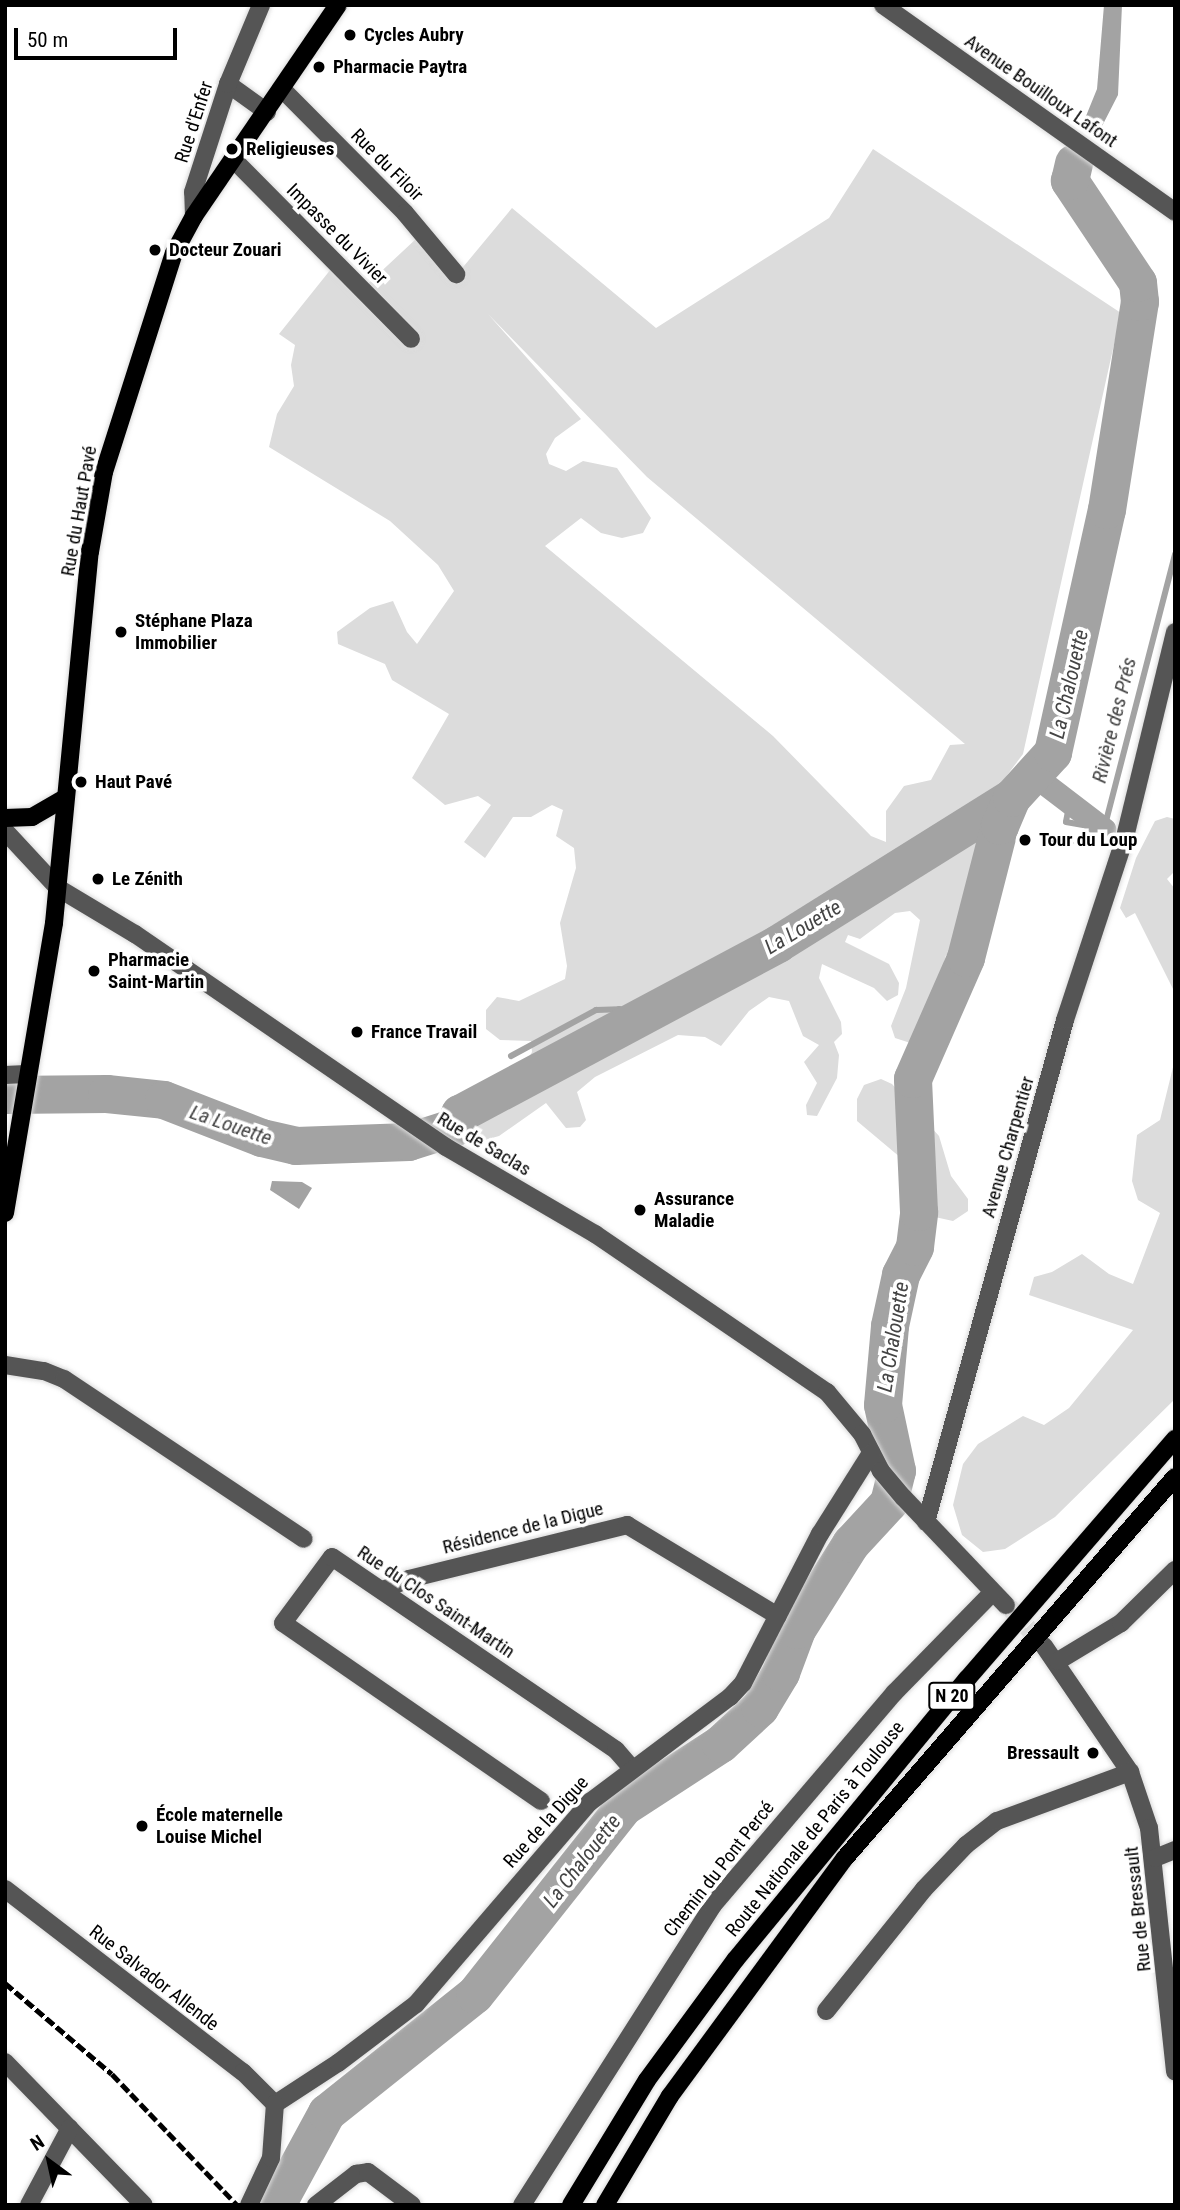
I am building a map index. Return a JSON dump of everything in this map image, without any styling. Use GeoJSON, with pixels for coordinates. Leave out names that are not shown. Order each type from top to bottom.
{"type":"FeatureCollection","features":[{"type":"Feature","properties":{"kind":"main road","name":"Rue du Haut Pavé"},"geometry":{"type":"LineString","coordinates":[[5,1213],[58,888],[90,552],[104,472],[159,292],[194,216],[276,100],[338,5]]}},
{"type":"Feature","properties":{"kind":"main road"},"geometry":{"type":"LineString","coordinates":[[5,818],[32,817],[65,798]]}},
{"type":"Feature","properties":{"kind":"main road","name":"Route Nationale de Paris à Toulouse"},"geometry":{"type":"LineString","coordinates":[[572,2205],[647,2080],[736,1959],[967,1679],[1175,1439]]}},
{"type":"Feature","properties":{"kind":"main road","name":"N 20"},"geometry":{"type":"LineString","coordinates":[[605,2205],[678,2085],[845,1858],[1175,1477]]}},
{"type":"Feature","properties":{"kind":"street","name":"Rue d'Enfer"},"geometry":{"type":"LineString","coordinates":[[194,216],[193,191],[228,84],[261,5]]}},
{"type":"Feature","properties":{"kind":"street","name":"Avenue Bouilloux Lafont"},"geometry":{"type":"LineString","coordinates":[[886,6],[1175,212]]}},
{"type":"Feature","properties":{"kind":"street","name":"Rue du Filoir"},"geometry":{"type":"LineString","coordinates":[[228,84],[276,100],[405,212],[456,274]]}},
{"type":"Feature","properties":{"kind":"street","name":"Impasse du Vivier"},"geometry":{"type":"LineString","coordinates":[[233,159],[411,339]]}},
{"type":"Feature","properties":{"kind":"street","name":"Avenue Charpentier"},"geometry":{"type":"LineString","coordinates":[[926,1522],[1065,1020],[1125,837],[1175,632]]}},
{"type":"Feature","properties":{"kind":"street","name":"Rue de Saclas"},"geometry":{"type":"LineString","coordinates":[[5,831],[58,888],[135,934],[443,1145],[595,1234],[779,1356],[827,1392],[862,1434],[872,1453]]}},
{"type":"Feature","properties":{"kind":"street"},"geometry":{"type":"LineString","coordinates":[[5,1075],[26,1077]]}},
{"type":"Feature","properties":{"kind":"street"},"geometry":{"type":"LineString","coordinates":[[5,1365],[64,1379],[304,1539]]}},
{"type":"Feature","properties":{"kind":"street"},"geometry":{"type":"LineString","coordinates":[[872,1453],[881,1471],[904,1498],[1006,1605]]}},
{"type":"Feature","properties":{"kind":"street","name":"Rue de la Digue"},"geometry":{"type":"LineString","coordinates":[[275,2104],[338,2063],[416,2004],[590,1802],[631,1767],[730,1697],[743,1683],[820,1534],[872,1453]]}},
{"type":"Feature","properties":{"kind":"street","name":"Résidence de la Digue"},"geometry":{"type":"LineString","coordinates":[[383,1590],[409,1578],[627,1525],[778,1616]]}},
{"type":"Feature","properties":{"kind":"street","name":"Rue du Clos Saint-Martin"},"geometry":{"type":"LineString","coordinates":[[541,1801],[283,1623],[332,1557],[616,1750],[631,1767]]}},
{"type":"Feature","properties":{"kind":"street"},"geometry":{"type":"LineString","coordinates":[[1058,1661],[1121,1623],[1175,1570]]}},
{"type":"Feature","properties":{"kind":"street","name":"Chemin du Pont Percé"},"geometry":{"type":"LineString","coordinates":[[522,2205],[713,1905],[894,1693],[993,1592]]}},
{"type":"Feature","properties":{"kind":"street","name":"Rue de Bressault"},"geometry":{"type":"LineString","coordinates":[[1044,1646],[1058,1661],[1130,1772],[1155,1858],[1175,2072]]}},
{"type":"Feature","properties":{"kind":"street"},"geometry":{"type":"LineString","coordinates":[[826,2011],[923,1889],[966,1845],[998,1821],[1130,1772]]}},
{"type":"Feature","properties":{"kind":"street"},"geometry":{"type":"LineString","coordinates":[[1155,1858],[1175,1850]]}},
{"type":"Feature","properties":{"kind":"street","name":"Rue Salvador Allende"},"geometry":{"type":"LineString","coordinates":[[5,1889],[243,2072],[275,2104]]}},
{"type":"Feature","properties":{"kind":"street"},"geometry":{"type":"LineString","coordinates":[[5,2062],[144,2205]]}},
{"type":"Feature","properties":{"kind":"street"},"geometry":{"type":"LineString","coordinates":[[249,2205],[271,2158],[275,2104]]}},
{"type":"Feature","properties":{"kind":"street"},"geometry":{"type":"LineString","coordinates":[[29,2205],[70,2128]]}},
{"type":"Feature","properties":{"kind":"street"},"geometry":{"type":"LineString","coordinates":[[316,2205],[356,2174],[368,2172],[412,2205]]}},
{"type":"Feature","properties":{"kind":"shaded area"},"geometry":{"type":"Polygon","coordinates":[[[1104,5],[1122,5],[1118,95],[1099,132],[1084,121],[1097,89],[1104,5]]]}},
{"type":"Feature","properties":{"kind":"shaded area"},"geometry":{"type":"Polygon","coordinates":[[[873,149],[1121,313],[1023,754],[1005,778],[977,854],[988,902],[986,956],[975,968],[946,955],[934,999],[943,1040],[932,1050],[895,1038],[891,1026],[906,988],[920,920],[910,911],[895,913],[860,939],[848,935],[845,942],[889,964],[899,983],[898,995],[887,1001],[874,988],[822,964],[819,978],[841,1022],[842,1034],[834,1042],[839,1055],[837,1078],[817,1116],[807,1115],[806,1105],[817,1083],[804,1062],[819,1045],[803,1036],[789,1001],[769,997],[749,1011],[721,1046],[705,1037],[678,1035],[595,1077],[577,1092],[586,1120],[580,1127],[566,1128],[546,1103],[499,1136],[474,1143],[460,1140],[453,1127],[512,1085],[532,1052],[531,1041],[500,1040],[486,1029],[486,1010],[497,997],[519,1001],[565,979],[567,966],[560,923],[576,868],[574,848],[556,836],[563,810],[552,805],[531,817],[513,817],[485,858],[464,842],[491,805],[478,796],[445,805],[412,778],[449,714],[392,680],[385,664],[338,644],[337,632],[370,608],[393,601],[407,632],[417,644],[454,591],[438,565],[390,521],[269,447],[277,414],[294,386],[291,365],[295,345],[279,334],[331,269],[358,293],[417,238],[454,278],[512,208],[656,328],[829,218],[873,149]],[[488,314],[581,419],[555,438],[546,454],[549,464],[566,471],[583,461],[617,468],[651,518],[643,533],[622,538],[601,533],[581,518],[545,546],[773,736],[871,836],[886,842],[886,811],[904,786],[931,780],[950,745],[965,744],[647,477],[488,314]]]}},
{"type":"Feature","properties":{"kind":"shaded area"},"geometry":{"type":"Polygon","coordinates":[[[1167,817],[1175,819],[1175,871],[1167,879],[1175,889],[1175,993],[1135,913],[1126,918],[1120,908],[1136,858],[1155,821],[1167,817]]]}},
{"type":"Feature","properties":{"kind":"shaded area"},"geometry":{"type":"Polygon","coordinates":[[[1175,1059],[1175,1399],[1055,1517],[1005,1549],[983,1552],[962,1535],[953,1505],[963,1464],[978,1444],[1023,1416],[1044,1425],[1069,1408],[1133,1330],[1029,1295],[1034,1277],[1052,1272],[1082,1254],[1109,1274],[1133,1284],[1160,1213],[1138,1200],[1132,1181],[1137,1135],[1160,1120],[1175,1059]]]}},
{"type":"Feature","properties":{"kind":"shaded area"},"geometry":{"type":"Polygon","coordinates":[[[881,1079],[892,1084],[939,1136],[951,1176],[968,1199],[968,1211],[953,1221],[935,1217],[926,1192],[907,1163],[857,1121],[857,1099],[864,1085],[881,1079]]]}},
{"type":"Feature","properties":{"kind":"shaded area"},"geometry":{"type":"Polygon","coordinates":[[[272,1181],[302,1182],[312,1188],[299,1209],[270,1190],[272,1181]]]}},
{"type":"Feature","properties":{"kind":"waterway","name":"La Chalouette"},"geometry":{"type":"LineString","coordinates":[[277,2205],[327,2113],[475,1995],[624,1807],[721,1744],[760,1708],[781,1673],[797,1630],[851,1544],[889,1503],[897,1471],[883,1405],[890,1326],[901,1275],[915,1247],[919,1212],[913,1079],[966,958],[1000,826],[1012,798],[1053,753],[1107,510],[1140,302],[1138,283],[1070,181],[1074,163]]}},
{"type":"Feature","properties":{"kind":"waterway","name":"Rivière des Prés"},"geometry":{"type":"LineString","coordinates":[[1043,841],[1099,840],[1175,554]]}},
{"type":"Feature","properties":{"kind":"waterway"},"geometry":{"type":"LineString","coordinates":[[1036,777],[1070,801],[1066,822],[1104,829]]}},
{"type":"Feature","properties":{"kind":"waterway"},"geometry":{"type":"LineString","coordinates":[[1036,777],[1104,829]]}},
{"type":"Feature","properties":{"kind":"waterway","name":"La Louette"},"geometry":{"type":"LineString","coordinates":[[5,1095],[107,1094],[164,1100],[262,1138],[296,1146],[409,1142],[456,1127],[460,1114],[778,944],[1012,798]]}},
{"type":"Feature","properties":{"kind":"waterway"},"geometry":{"type":"LineString","coordinates":[[511,1056],[596,1010],[619,1009],[646,1016]]}},
{"type":"Feature","properties":{"kind":"tunnel"},"geometry":{"type":"LineString","coordinates":[[1009,1607],[1044,1646]]}},
{"type":"Feature","properties":{"kind":"railway"},"geometry":{"type":"LineString","coordinates":[[5,1983],[112,2074],[237,2205]]}},
{"type":"Feature","properties":{"kind":"place","name":"Cycles Aubry"},"geometry":{"type":"Point","coordinates":[350,35]}},
{"type":"Feature","properties":{"kind":"place","name":"Pharmacie Paytra"},"geometry":{"type":"Point","coordinates":[319,67]}},
{"type":"Feature","properties":{"kind":"place","name":"Religieuses"},"geometry":{"type":"Point","coordinates":[232,149]}},
{"type":"Feature","properties":{"kind":"place","name":"Docteur Zouari"},"geometry":{"type":"Point","coordinates":[155,250]}},
{"type":"Feature","properties":{"kind":"place","name":"Stéphane Plaza Immobilier"},"geometry":{"type":"Point","coordinates":[121,632]}},
{"type":"Feature","properties":{"kind":"place","name":"Haut Pavé"},"geometry":{"type":"Point","coordinates":[81,782]}},
{"type":"Feature","properties":{"kind":"place","name":"Tour du Loup"},"geometry":{"type":"Point","coordinates":[1025,840]}},
{"type":"Feature","properties":{"kind":"place","name":"Le Zénith"},"geometry":{"type":"Point","coordinates":[98,879]}},
{"type":"Feature","properties":{"kind":"place","name":"Pharmacie Saint-Martin"},"geometry":{"type":"Point","coordinates":[94,971]}},
{"type":"Feature","properties":{"kind":"place","name":"France Travail"},"geometry":{"type":"Point","coordinates":[357,1032]}},
{"type":"Feature","properties":{"kind":"place","name":"Assurance Maladie"},"geometry":{"type":"Point","coordinates":[640,1210]}},
{"type":"Feature","properties":{"kind":"place","name":"Bressault"},"geometry":{"type":"Point","coordinates":[1093,1753]}},
{"type":"Feature","properties":{"kind":"place","name":"École maternelle Louise Michel"},"geometry":{"type":"Point","coordinates":[142,1826]}}]}
